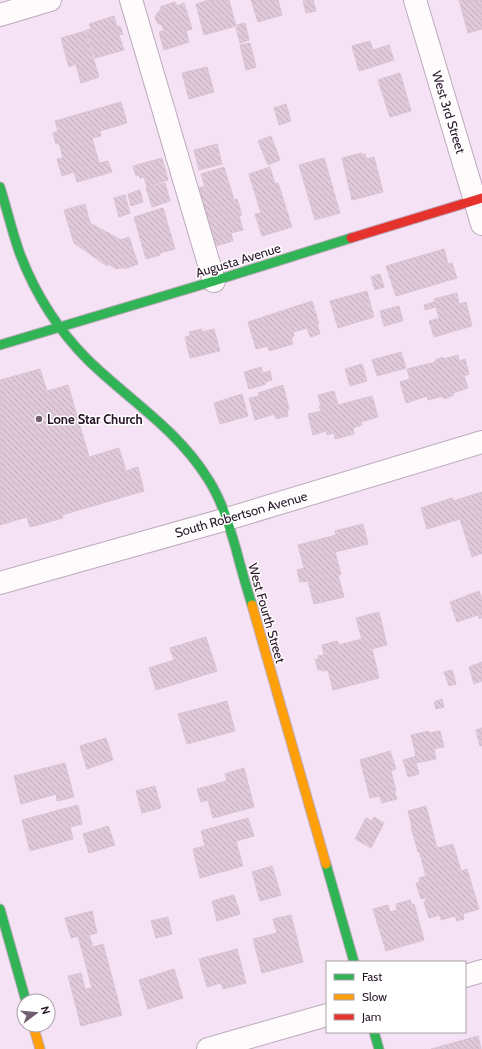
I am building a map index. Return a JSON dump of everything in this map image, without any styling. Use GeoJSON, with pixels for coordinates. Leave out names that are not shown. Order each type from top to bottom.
{"type":"FeatureCollection","features":[{"type":"Feature","properties":{"kind":"main road","name":"West Fourth Street"},"geometry":{"type":"LineString","coordinates":[[0,186],[24,264],[36,288],[60,327],[78,350],[174,436],[208,480],[219,498],[227,519],[354,961]]}},
{"type":"Feature","properties":{"kind":"main road","name":"Augusta Avenue"},"geometry":{"type":"LineString","coordinates":[[0,345],[479,199]]}},
{"type":"Feature","properties":{"kind":"main road"},"geometry":{"type":"LineString","coordinates":[[0,909],[24,993]]}},
{"type":"Feature","properties":{"kind":"main road"},"geometry":{"type":"LineString","coordinates":[[35,1033],[40,1049]]}},
{"type":"Feature","properties":{"kind":"main road"},"geometry":{"type":"LineString","coordinates":[[374,1033],[379,1049]]}},
{"type":"Feature","properties":{"kind":"street"},"geometry":{"type":"LineString","coordinates":[[0,15],[50,0]]}},
{"type":"Feature","properties":{"kind":"street"},"geometry":{"type":"LineString","coordinates":[[132,0],[214,281]]}},
{"type":"Feature","properties":{"kind":"street","name":"West 3rd Street"},"geometry":{"type":"LineString","coordinates":[[415,0],[479,199],[482,224]]}},
{"type":"Feature","properties":{"kind":"street","name":"South Robertson Avenue"},"geometry":{"type":"LineString","coordinates":[[0,583],[227,519],[482,442]]}},
{"type":"Feature","properties":{"kind":"street"},"geometry":{"type":"LineString","coordinates":[[466,976],[482,971]]}},
{"type":"Feature","properties":{"kind":"street"},"geometry":{"type":"LineString","coordinates":[[208,1049],[326,1015]]}},
{"type":"Feature","properties":{"kind":"building"},"geometry":{"type":"Polygon","coordinates":[[[206,0],[229,0],[236,26],[204,35],[196,4],[206,0]]]}},
{"type":"Feature","properties":{"kind":"building"},"geometry":{"type":"Polygon","coordinates":[[[251,0],[278,0],[282,15],[258,22],[251,0]]]}},
{"type":"Feature","properties":{"kind":"building"},"geometry":{"type":"Polygon","coordinates":[[[313,0],[316,11],[306,13],[303,1],[313,0]]]}},
{"type":"Feature","properties":{"kind":"building"},"geometry":{"type":"Polygon","coordinates":[[[459,0],[482,0],[482,29],[468,33],[459,0]]]}},
{"type":"Feature","properties":{"kind":"building"},"geometry":{"type":"Polygon","coordinates":[[[175,2],[177,6],[184,3],[192,29],[186,31],[189,42],[164,50],[159,32],[164,31],[162,25],[157,23],[155,17],[161,10],[160,7],[175,2]]]}},
{"type":"Feature","properties":{"kind":"building"},"geometry":{"type":"Polygon","coordinates":[[[114,16],[117,27],[120,26],[123,34],[119,35],[124,50],[95,58],[86,30],[91,29],[89,24],[114,16]]]}},
{"type":"Feature","properties":{"kind":"building"},"geometry":{"type":"Polygon","coordinates":[[[245,23],[249,40],[240,43],[236,28],[238,28],[237,25],[245,23]]]}},
{"type":"Feature","properties":{"kind":"building"},"geometry":{"type":"Polygon","coordinates":[[[85,31],[99,77],[81,83],[76,64],[69,67],[61,38],[85,31]]]}},
{"type":"Feature","properties":{"kind":"building"},"geometry":{"type":"Polygon","coordinates":[[[370,41],[373,50],[389,45],[394,60],[359,71],[352,46],[370,41]]]}},
{"type":"Feature","properties":{"kind":"building"},"geometry":{"type":"Polygon","coordinates":[[[250,43],[256,67],[246,70],[240,45],[250,43]]]}},
{"type":"Feature","properties":{"kind":"building"},"geometry":{"type":"Polygon","coordinates":[[[207,67],[214,92],[189,99],[182,73],[207,67]]]}},
{"type":"Feature","properties":{"kind":"building"},"geometry":{"type":"Polygon","coordinates":[[[400,73],[411,111],[390,117],[378,80],[400,73]]]}},
{"type":"Feature","properties":{"kind":"building"},"geometry":{"type":"Polygon","coordinates":[[[121,102],[127,123],[100,131],[101,136],[92,138],[99,163],[108,161],[112,172],[77,182],[74,172],[62,176],[57,159],[63,158],[59,143],[56,144],[53,133],[58,131],[55,121],[121,102]]]}},
{"type":"Feature","properties":{"kind":"building"},"geometry":{"type":"Polygon","coordinates":[[[286,104],[291,121],[279,125],[274,108],[286,104]]]}},
{"type":"Feature","properties":{"kind":"building"},"geometry":{"type":"Polygon","coordinates":[[[271,136],[280,160],[268,165],[258,141],[271,136]]]}},
{"type":"Feature","properties":{"kind":"building"},"geometry":{"type":"Polygon","coordinates":[[[217,144],[222,164],[199,170],[194,150],[217,144]]]}},
{"type":"Feature","properties":{"kind":"building"},"geometry":{"type":"Polygon","coordinates":[[[362,153],[362,155],[365,154],[366,159],[374,157],[383,192],[352,200],[342,158],[362,153]]]}},
{"type":"Feature","properties":{"kind":"building"},"geometry":{"type":"Polygon","coordinates":[[[162,158],[168,180],[147,187],[144,177],[140,178],[139,175],[136,176],[133,166],[162,158]]]}},
{"type":"Feature","properties":{"kind":"building"},"geometry":{"type":"Polygon","coordinates":[[[324,158],[340,213],[315,220],[299,165],[324,158]]]}},
{"type":"Feature","properties":{"kind":"building"},"geometry":{"type":"Polygon","coordinates":[[[224,167],[234,200],[237,199],[242,215],[239,216],[243,230],[231,233],[233,241],[216,246],[199,188],[205,186],[201,174],[224,167]]]}},
{"type":"Feature","properties":{"kind":"building"},"geometry":{"type":"Polygon","coordinates":[[[270,167],[275,184],[278,183],[292,227],[262,236],[255,214],[261,213],[249,174],[270,167]]]}},
{"type":"Feature","properties":{"kind":"building"},"geometry":{"type":"Polygon","coordinates":[[[165,183],[170,201],[152,207],[146,188],[165,183]]]}},
{"type":"Feature","properties":{"kind":"building"},"geometry":{"type":"Polygon","coordinates":[[[140,190],[143,202],[131,206],[128,194],[140,190]]]}},
{"type":"Feature","properties":{"kind":"building"},"geometry":{"type":"Polygon","coordinates":[[[125,195],[130,213],[119,217],[114,198],[125,195]]]}},
{"type":"Feature","properties":{"kind":"building"},"geometry":{"type":"Polygon","coordinates":[[[85,204],[90,223],[121,240],[129,237],[138,264],[124,269],[124,267],[116,269],[108,264],[107,266],[74,243],[64,210],[85,204]]]}},
{"type":"Feature","properties":{"kind":"building"},"geometry":{"type":"Polygon","coordinates":[[[163,208],[175,249],[146,259],[134,217],[163,208]]]}},
{"type":"Feature","properties":{"kind":"building"},"geometry":{"type":"Polygon","coordinates":[[[444,249],[448,264],[452,263],[457,278],[396,296],[386,266],[444,249]]]}},
{"type":"Feature","properties":{"kind":"building"},"geometry":{"type":"Polygon","coordinates":[[[380,274],[384,287],[375,290],[371,277],[380,274]]]}},
{"type":"Feature","properties":{"kind":"building"},"geometry":{"type":"Polygon","coordinates":[[[367,291],[374,317],[338,328],[330,301],[367,291]]]}},
{"type":"Feature","properties":{"kind":"building"},"geometry":{"type":"Polygon","coordinates":[[[457,293],[459,304],[466,302],[472,326],[434,337],[429,321],[439,318],[436,307],[425,310],[424,305],[434,302],[434,299],[457,293]]]}},
{"type":"Feature","properties":{"kind":"building"},"geometry":{"type":"Polygon","coordinates":[[[312,301],[319,324],[317,324],[320,334],[310,337],[307,328],[293,332],[294,336],[291,337],[293,344],[269,351],[268,346],[256,349],[248,322],[312,301]]]}},
{"type":"Feature","properties":{"kind":"building"},"geometry":{"type":"Polygon","coordinates":[[[399,306],[403,321],[384,326],[380,311],[399,306]]]}},
{"type":"Feature","properties":{"kind":"building"},"geometry":{"type":"Polygon","coordinates":[[[202,329],[202,332],[214,329],[220,351],[190,358],[185,337],[190,336],[189,332],[202,329]]]}},
{"type":"Feature","properties":{"kind":"building"},"geometry":{"type":"Polygon","coordinates":[[[401,352],[406,368],[377,376],[372,360],[401,352]]]}},
{"type":"Feature","properties":{"kind":"building"},"geometry":{"type":"Polygon","coordinates":[[[458,355],[459,361],[465,359],[469,374],[464,376],[468,388],[453,393],[454,395],[444,399],[443,396],[428,400],[427,396],[406,403],[400,382],[410,379],[407,369],[436,362],[435,360],[443,357],[443,359],[458,355]]]}},
{"type":"Feature","properties":{"kind":"building"},"geometry":{"type":"Polygon","coordinates":[[[362,364],[367,381],[350,386],[345,369],[362,364]]]}},
{"type":"Feature","properties":{"kind":"building"},"geometry":{"type":"Polygon","coordinates":[[[261,367],[263,373],[270,371],[272,380],[265,382],[266,384],[249,389],[244,372],[261,367]]]}},
{"type":"Feature","properties":{"kind":"building","name":"Lone Star Church"},"geometry":{"type":"Polygon","coordinates":[[[40,369],[47,391],[68,385],[89,457],[119,448],[126,471],[138,467],[144,491],[62,515],[63,518],[30,527],[27,517],[0,525],[0,380],[40,369]]]}},
{"type":"Feature","properties":{"kind":"building"},"geometry":{"type":"Polygon","coordinates":[[[283,385],[289,409],[287,410],[288,416],[276,419],[274,414],[255,420],[249,398],[259,396],[258,393],[283,385]]]}},
{"type":"Feature","properties":{"kind":"building"},"geometry":{"type":"Polygon","coordinates":[[[334,391],[338,405],[372,396],[378,417],[361,422],[362,425],[353,428],[354,434],[335,439],[334,433],[327,435],[326,431],[313,435],[308,414],[321,411],[318,395],[334,391]]]}},
{"type":"Feature","properties":{"kind":"building"},"geometry":{"type":"Polygon","coordinates":[[[242,394],[248,416],[220,424],[214,403],[242,394]]]}},
{"type":"Feature","properties":{"kind":"building"},"geometry":{"type":"Polygon","coordinates":[[[482,492],[482,553],[472,557],[460,519],[427,529],[421,508],[452,498],[453,501],[482,492]]]}},
{"type":"Feature","properties":{"kind":"building"},"geometry":{"type":"Polygon","coordinates":[[[363,524],[368,544],[335,552],[341,574],[338,575],[344,597],[314,604],[308,581],[300,582],[297,570],[304,568],[298,545],[336,535],[335,531],[363,524]]]}},
{"type":"Feature","properties":{"kind":"building"},"geometry":{"type":"Polygon","coordinates":[[[479,591],[482,599],[482,618],[479,618],[478,615],[457,622],[450,602],[479,591]]]}},
{"type":"Feature","properties":{"kind":"building"},"geometry":{"type":"Polygon","coordinates":[[[379,612],[387,645],[372,649],[379,678],[333,690],[328,670],[318,670],[315,659],[319,659],[318,656],[324,655],[322,645],[337,641],[339,645],[362,639],[356,618],[379,612]]]}},
{"type":"Feature","properties":{"kind":"building"},"geometry":{"type":"Polygon","coordinates":[[[206,637],[217,671],[156,690],[149,668],[174,660],[170,648],[206,637]]]}},
{"type":"Feature","properties":{"kind":"building"},"geometry":{"type":"Polygon","coordinates":[[[482,662],[482,681],[474,684],[469,667],[482,662]]]}},
{"type":"Feature","properties":{"kind":"building"},"geometry":{"type":"Polygon","coordinates":[[[452,670],[456,684],[449,686],[444,672],[452,670]]]}},
{"type":"Feature","properties":{"kind":"building"},"geometry":{"type":"Polygon","coordinates":[[[442,699],[444,707],[436,709],[434,702],[442,699]]]}},
{"type":"Feature","properties":{"kind":"building"},"geometry":{"type":"Polygon","coordinates":[[[227,701],[235,731],[187,744],[178,714],[227,701]]]}},
{"type":"Feature","properties":{"kind":"building"},"geometry":{"type":"Polygon","coordinates":[[[482,728],[482,745],[480,746],[476,730],[482,728]]]}},
{"type":"Feature","properties":{"kind":"building"},"geometry":{"type":"Polygon","coordinates":[[[429,731],[429,733],[440,731],[444,747],[434,749],[436,759],[416,763],[419,774],[408,777],[403,760],[416,756],[411,735],[429,731]]]}},
{"type":"Feature","properties":{"kind":"building"},"geometry":{"type":"Polygon","coordinates":[[[106,738],[113,760],[87,769],[80,746],[106,738]]]}},
{"type":"Feature","properties":{"kind":"building"},"geometry":{"type":"Polygon","coordinates":[[[390,751],[396,769],[391,771],[396,791],[394,791],[397,799],[382,803],[380,796],[370,798],[360,760],[390,751]]]}},
{"type":"Feature","properties":{"kind":"building"},"geometry":{"type":"Polygon","coordinates":[[[65,763],[74,797],[57,801],[56,794],[21,804],[14,776],[65,763]]]}},
{"type":"Feature","properties":{"kind":"building"},"geometry":{"type":"Polygon","coordinates":[[[244,768],[254,807],[213,818],[208,800],[201,802],[197,789],[227,781],[225,774],[244,768]]]}},
{"type":"Feature","properties":{"kind":"building"},"geometry":{"type":"Polygon","coordinates":[[[155,786],[161,808],[142,813],[136,791],[155,786]]]}},
{"type":"Feature","properties":{"kind":"building"},"geometry":{"type":"Polygon","coordinates":[[[78,805],[82,824],[70,827],[73,839],[30,851],[22,820],[78,805]]]}},
{"type":"Feature","properties":{"kind":"building"},"geometry":{"type":"Polygon","coordinates":[[[426,806],[437,848],[453,844],[461,871],[467,869],[479,909],[463,914],[464,919],[457,921],[455,916],[441,920],[440,915],[429,918],[424,902],[426,901],[425,898],[421,899],[416,883],[420,882],[419,878],[426,876],[421,854],[418,852],[411,827],[408,811],[426,806]]]}},
{"type":"Feature","properties":{"kind":"building"},"geometry":{"type":"Polygon","coordinates":[[[374,817],[384,823],[371,848],[355,839],[366,818],[372,821],[374,817]]]}},
{"type":"Feature","properties":{"kind":"building"},"geometry":{"type":"Polygon","coordinates":[[[248,818],[254,836],[236,841],[243,866],[200,878],[193,849],[205,846],[201,831],[248,818]]]}},
{"type":"Feature","properties":{"kind":"building"},"geometry":{"type":"Polygon","coordinates":[[[108,826],[115,845],[89,853],[83,834],[108,826]]]}},
{"type":"Feature","properties":{"kind":"building"},"geometry":{"type":"Polygon","coordinates":[[[272,866],[281,895],[260,901],[252,872],[272,866]]]}},
{"type":"Feature","properties":{"kind":"building"},"geometry":{"type":"Polygon","coordinates":[[[234,895],[240,914],[217,921],[212,901],[234,895]]]}},
{"type":"Feature","properties":{"kind":"building"},"geometry":{"type":"Polygon","coordinates":[[[410,900],[412,905],[414,904],[424,940],[386,951],[373,909],[388,905],[390,912],[397,910],[396,904],[410,900]]]}},
{"type":"Feature","properties":{"kind":"building"},"geometry":{"type":"Polygon","coordinates":[[[92,911],[97,933],[89,935],[93,947],[103,944],[122,1015],[81,1026],[68,976],[81,973],[85,989],[92,988],[78,936],[71,938],[65,918],[92,911]]]}},
{"type":"Feature","properties":{"kind":"building"},"geometry":{"type":"Polygon","coordinates":[[[291,915],[303,962],[262,973],[253,939],[277,933],[273,919],[291,915]]]}},
{"type":"Feature","properties":{"kind":"building"},"geometry":{"type":"Polygon","coordinates":[[[168,917],[172,934],[156,938],[151,921],[168,917]]]}},
{"type":"Feature","properties":{"kind":"building"},"geometry":{"type":"Polygon","coordinates":[[[237,949],[246,983],[223,989],[221,983],[207,987],[199,959],[237,949]]]}},
{"type":"Feature","properties":{"kind":"building"},"geometry":{"type":"Polygon","coordinates":[[[174,969],[183,998],[148,1009],[139,980],[174,969]]]}},
{"type":"Feature","properties":{"kind":"building"},"geometry":{"type":"Polygon","coordinates":[[[478,1036],[481,1049],[431,1049],[478,1036]]]}},
{"type":"Feature","properties":{"kind":"traffic: fast"},"geometry":{"type":"LineString","coordinates":[[0,187],[17,246],[26,269],[40,297],[57,324],[88,360],[152,416],[182,445],[196,461],[208,479],[221,504],[228,522],[252,605]]}},
{"type":"Feature","properties":{"kind":"traffic: fast"},"geometry":{"type":"LineString","coordinates":[[0,345],[351,238]]}},
{"type":"Feature","properties":{"kind":"traffic: fast"},"geometry":{"type":"LineString","coordinates":[[326,864],[354,961]]}},
{"type":"Feature","properties":{"kind":"traffic: fast"},"geometry":{"type":"LineString","coordinates":[[0,909],[24,993]]}},
{"type":"Feature","properties":{"kind":"traffic: fast"},"geometry":{"type":"LineString","coordinates":[[374,1033],[379,1049]]}},
{"type":"Feature","properties":{"kind":"traffic: slow"},"geometry":{"type":"LineString","coordinates":[[252,605],[326,864]]}},
{"type":"Feature","properties":{"kind":"traffic: slow"},"geometry":{"type":"LineString","coordinates":[[35,1033],[40,1049]]}},
{"type":"Feature","properties":{"kind":"traffic: jam"},"geometry":{"type":"LineString","coordinates":[[351,238],[482,198]]}},
{"type":"Feature","properties":{"kind":"place","name":"Lone Star Church"},"geometry":{"type":"Point","coordinates":[39,419]}}]}
